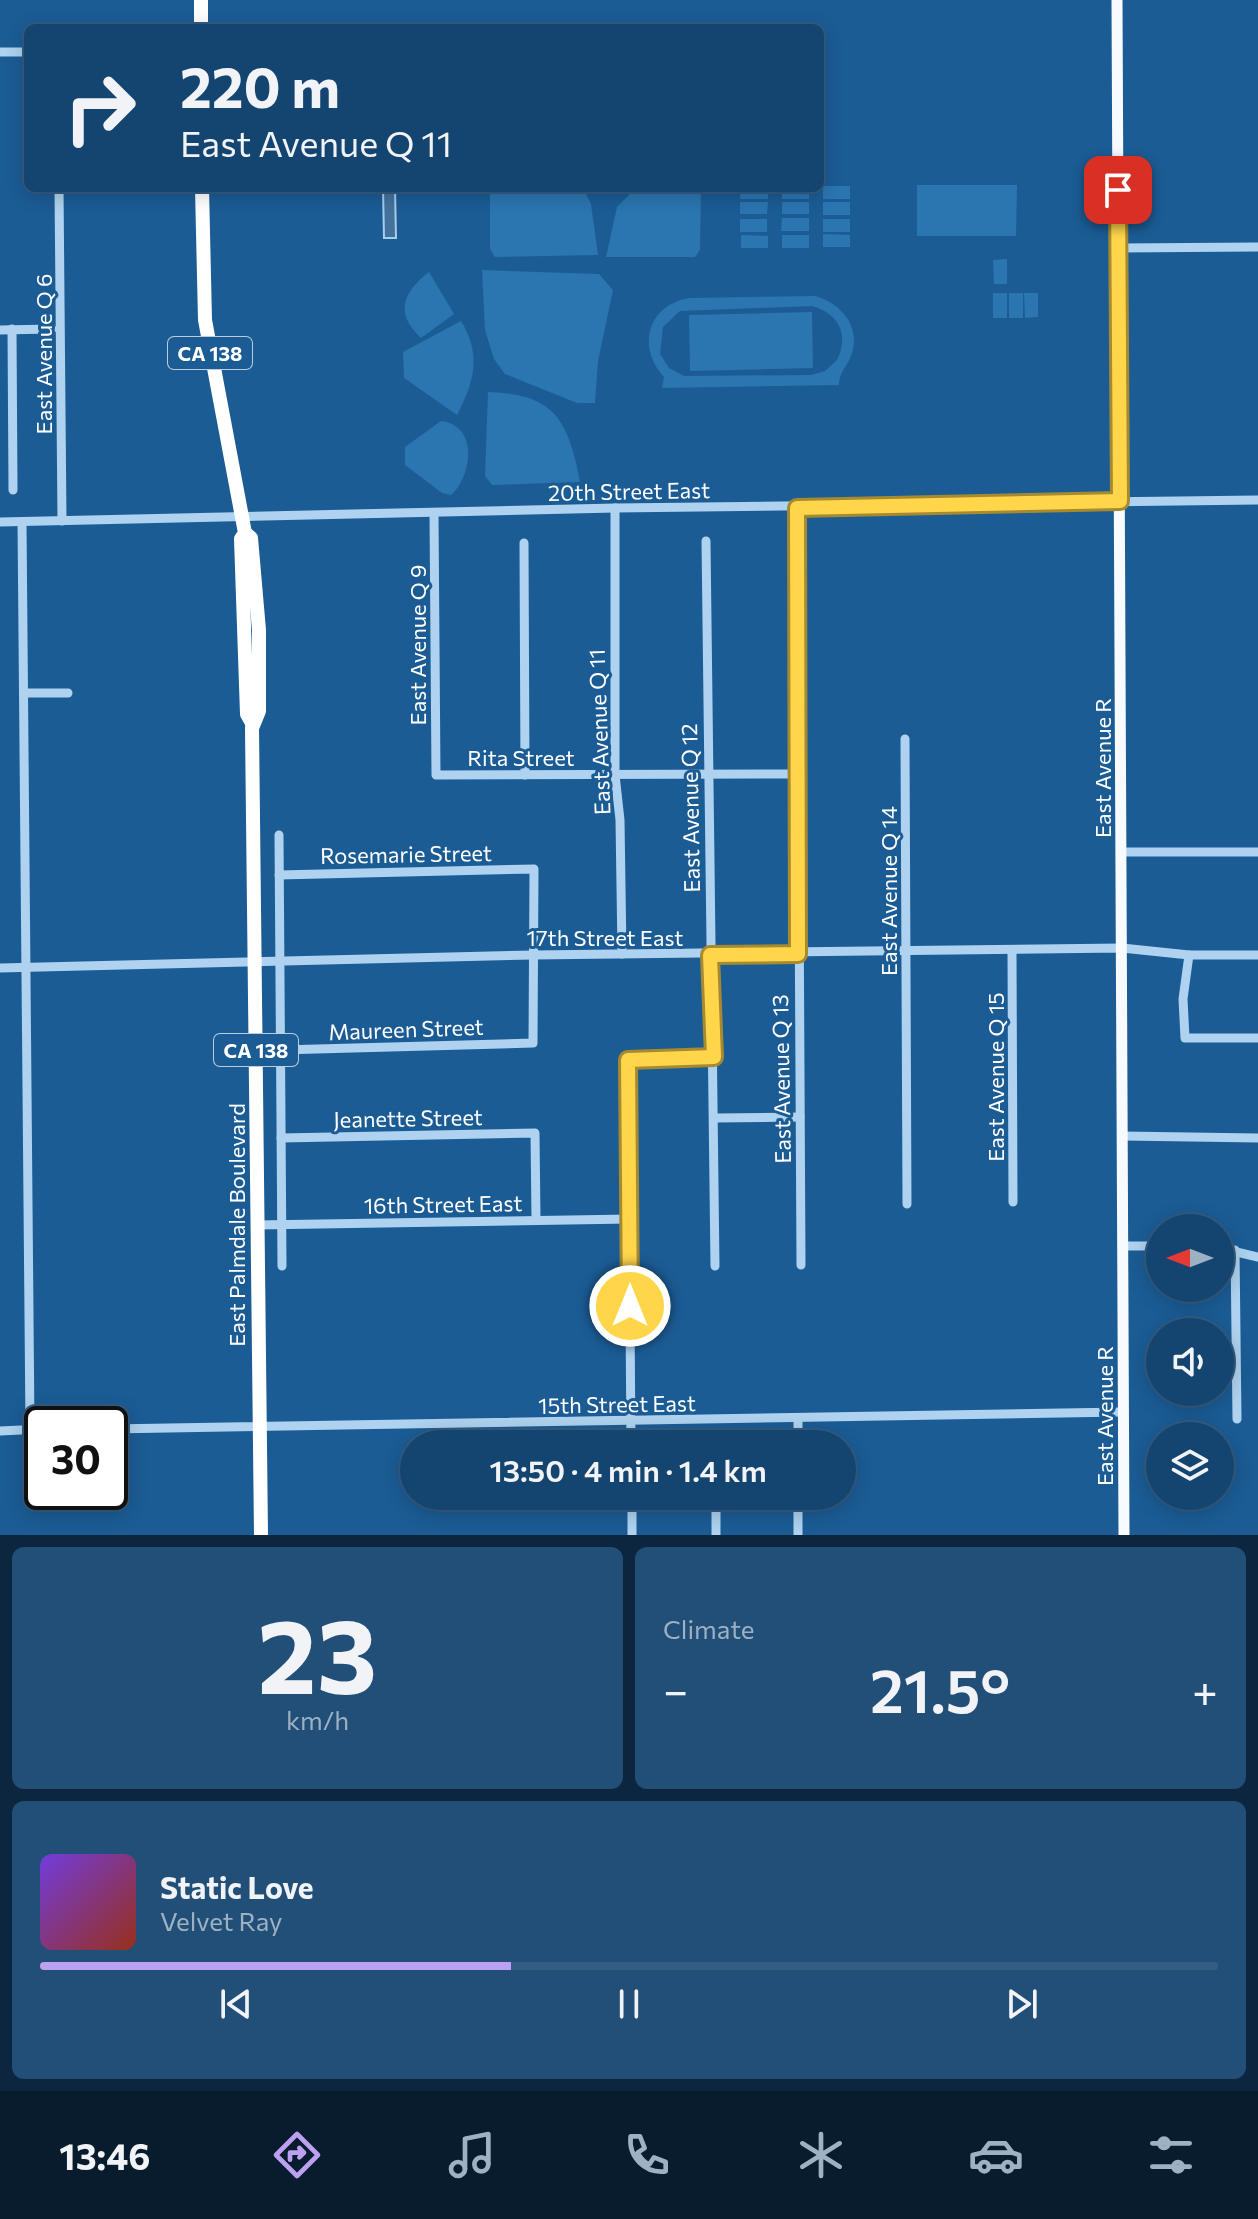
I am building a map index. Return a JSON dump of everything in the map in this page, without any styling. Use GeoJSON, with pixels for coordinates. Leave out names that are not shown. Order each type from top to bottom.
{"type":"FeatureCollection","features":[{"type":"Feature","properties":{"kind":"highway"},"geometry":{"type":"LineString","coordinates":[[201,0],[201,24]]}},
{"type":"Feature","properties":{"kind":"highway","name":"East Palmdale Boulevard"},"geometry":{"type":"LineString","coordinates":[[202,192],[205,320],[245,533],[241,539],[247,714],[252,723],[256,962],[261,1535]]}},
{"type":"Feature","properties":{"kind":"highway","name":"East Palmdale Boulevard"},"geometry":{"type":"LineString","coordinates":[[245,533],[251,538],[258,594],[259,711],[252,723]]}},
{"type":"Feature","properties":{"kind":"highway"},"geometry":{"type":"LineString","coordinates":[[246,630],[250,635],[253,677],[259,687]]}},
{"type":"Feature","properties":{"kind":"main road","name":"East Avenue R"},"geometry":{"type":"LineString","coordinates":[[1117,0],[1124,1535]]}},
{"type":"Feature","properties":{"kind":"street"},"geometry":{"type":"LineString","coordinates":[[0,52],[24,52]]}},
{"type":"Feature","properties":{"kind":"street","name":"East Avenue Q 6"},"geometry":{"type":"LineString","coordinates":[[59,192],[62,521]]}},
{"type":"Feature","properties":{"kind":"street"},"geometry":{"type":"LineString","coordinates":[[1119,248],[1258,247]]}},
{"type":"Feature","properties":{"kind":"street","name":"East Avenue Q 6"},"geometry":{"type":"LineString","coordinates":[[12,329],[13,490]]}},
{"type":"Feature","properties":{"kind":"street"},"geometry":{"type":"LineString","coordinates":[[0,330],[52,329]]}},
{"type":"Feature","properties":{"kind":"street","name":"20th Street East"},"geometry":{"type":"LineString","coordinates":[[0,522],[615,508],[1258,500]]}},
{"type":"Feature","properties":{"kind":"street","name":"East Avenue Q 11"},"geometry":{"type":"LineString","coordinates":[[615,508],[615,775],[620,820],[622,954]]}},
{"type":"Feature","properties":{"kind":"street","name":"East Avenue Q 13"},"geometry":{"type":"LineString","coordinates":[[797,508],[801,1265]]}},
{"type":"Feature","properties":{"kind":"street","name":"East Avenue Q 9"},"geometry":{"type":"LineString","coordinates":[[434,514],[436,775]]}},
{"type":"Feature","properties":{"kind":"street"},"geometry":{"type":"LineString","coordinates":[[22,522],[30,1406]]}},
{"type":"Feature","properties":{"kind":"street","name":"East Avenue Q 12"},"geometry":{"type":"LineString","coordinates":[[706,541],[715,1266]]}},
{"type":"Feature","properties":{"kind":"street"},"geometry":{"type":"LineString","coordinates":[[524,543],[525,775]]}},
{"type":"Feature","properties":{"kind":"street"},"geometry":{"type":"LineString","coordinates":[[24,693],[68,693]]}},
{"type":"Feature","properties":{"kind":"street","name":"East Avenue Q 14"},"geometry":{"type":"LineString","coordinates":[[905,739],[907,1204]]}},
{"type":"Feature","properties":{"kind":"street","name":"Rita Street"},"geometry":{"type":"LineString","coordinates":[[436,775],[798,774]]}},
{"type":"Feature","properties":{"kind":"street","name":"East Palmdale Boulevard"},"geometry":{"type":"LineString","coordinates":[[279,835],[282,1266]]}},
{"type":"Feature","properties":{"kind":"street"},"geometry":{"type":"LineString","coordinates":[[1122,852],[1258,852]]}},
{"type":"Feature","properties":{"kind":"street","name":"Rosemarie Street"},"geometry":{"type":"LineString","coordinates":[[279,875],[534,869],[533,955]]}},
{"type":"Feature","properties":{"kind":"street","name":"17th Street East"},"geometry":{"type":"LineString","coordinates":[[0,968],[533,955],[906,953],[1122,948],[1189,955],[1258,955]]}},
{"type":"Feature","properties":{"kind":"street","name":"East Avenue Q 15"},"geometry":{"type":"LineString","coordinates":[[1012,951],[1013,1202]]}},
{"type":"Feature","properties":{"kind":"street","name":"Maureen Street"},"geometry":{"type":"LineString","coordinates":[[280,1050],[533,1043],[533,955]]}},
{"type":"Feature","properties":{"kind":"street"},"geometry":{"type":"LineString","coordinates":[[1189,955],[1183,999],[1185,1038],[1258,1038]]}},
{"type":"Feature","properties":{"kind":"street"},"geometry":{"type":"LineString","coordinates":[[631,1430],[628,1060],[714,1057]]}},
{"type":"Feature","properties":{"kind":"street"},"geometry":{"type":"LineString","coordinates":[[715,1118],[800,1117]]}},
{"type":"Feature","properties":{"kind":"street","name":"Jeanette Street"},"geometry":{"type":"LineString","coordinates":[[281,1138],[535,1133],[536,1220]]}},
{"type":"Feature","properties":{"kind":"street"},"geometry":{"type":"LineString","coordinates":[[1122,1136],[1258,1138]]}},
{"type":"Feature","properties":{"kind":"street","name":"16th Street East"},"geometry":{"type":"LineString","coordinates":[[257,1225],[630,1219]]}},
{"type":"Feature","properties":{"kind":"street"},"geometry":{"type":"LineString","coordinates":[[1123,1246],[1146,1246]]}},
{"type":"Feature","properties":{"kind":"street"},"geometry":{"type":"LineString","coordinates":[[1237,1419],[1235,1250],[1258,1257]]}},
{"type":"Feature","properties":{"kind":"street","name":"15th Street East"},"geometry":{"type":"LineString","coordinates":[[128,1429],[1124,1412]]}},
{"type":"Feature","properties":{"kind":"street"},"geometry":{"type":"LineString","coordinates":[[798,1419],[798,1430]]}},
{"type":"Feature","properties":{"kind":"street"},"geometry":{"type":"LineString","coordinates":[[0,1431],[24,1429]]}},
{"type":"Feature","properties":{"kind":"street"},"geometry":{"type":"LineString","coordinates":[[632,1510],[632,1535]]}},
{"type":"Feature","properties":{"kind":"street"},"geometry":{"type":"LineString","coordinates":[[716,1510],[716,1535]]}},
{"type":"Feature","properties":{"kind":"street"},"geometry":{"type":"LineString","coordinates":[[798,1510],[798,1535]]}},
{"type":"Feature","properties":{"kind":"shaded area"},"geometry":{"type":"Polygon","coordinates":[[[917,185],[1017,185],[1016,236],[917,236],[917,185]]]}},
{"type":"Feature","properties":{"kind":"shaded area"},"geometry":{"type":"Polygon","coordinates":[[[824,186],[850,186],[850,199],[823,199],[824,186]]]}},
{"type":"Feature","properties":{"kind":"shaded area"},"geometry":{"type":"Polygon","coordinates":[[[383,192],[395,192],[396,238],[384,238],[383,192]]]}},
{"type":"Feature","properties":{"kind":"shaded area"},"geometry":{"type":"Polygon","coordinates":[[[490,192],[585,192],[591,204],[598,255],[495,257],[490,249],[490,192]]]}},
{"type":"Feature","properties":{"kind":"shaded area"},"geometry":{"type":"Polygon","coordinates":[[[632,192],[701,192],[700,250],[695,257],[606,257],[617,207],[632,192]]]}},
{"type":"Feature","properties":{"kind":"shaded area"},"geometry":{"type":"Polygon","coordinates":[[[741,192],[768,192],[768,199],[740,199],[741,192]]]}},
{"type":"Feature","properties":{"kind":"shaded area"},"geometry":{"type":"Polygon","coordinates":[[[782,192],[809,192],[809,199],[782,199],[782,192]]]}},
{"type":"Feature","properties":{"kind":"shaded area"},"geometry":{"type":"Polygon","coordinates":[[[740,202],[768,202],[767,214],[740,214],[740,202]]]}},
{"type":"Feature","properties":{"kind":"shaded area"},"geometry":{"type":"Polygon","coordinates":[[[782,202],[809,202],[809,214],[782,214],[782,202]]]}},
{"type":"Feature","properties":{"kind":"shaded area"},"geometry":{"type":"Polygon","coordinates":[[[823,202],[850,202],[850,215],[823,215],[823,202]]]}},
{"type":"Feature","properties":{"kind":"shaded area"},"geometry":{"type":"Polygon","coordinates":[[[782,218],[809,218],[809,231],[781,231],[782,218]]]}},
{"type":"Feature","properties":{"kind":"shaded area"},"geometry":{"type":"Polygon","coordinates":[[[740,219],[767,219],[767,232],[740,232],[740,219]]]}},
{"type":"Feature","properties":{"kind":"shaded area"},"geometry":{"type":"Polygon","coordinates":[[[823,219],[850,219],[850,232],[823,232],[823,219]]]}},
{"type":"Feature","properties":{"kind":"shaded area"},"geometry":{"type":"Polygon","coordinates":[[[823,234],[850,235],[850,247],[823,247],[823,234]]]}},
{"type":"Feature","properties":{"kind":"shaded area"},"geometry":{"type":"Polygon","coordinates":[[[741,235],[768,236],[768,248],[741,248],[741,235]]]}},
{"type":"Feature","properties":{"kind":"shaded area"},"geometry":{"type":"Polygon","coordinates":[[[782,235],[809,235],[809,248],[782,248],[782,235]]]}},
{"type":"Feature","properties":{"kind":"shaded area"},"geometry":{"type":"Polygon","coordinates":[[[1007,259],[1007,284],[994,284],[993,260],[1007,259]]]}},
{"type":"Feature","properties":{"kind":"shaded area"},"geometry":{"type":"Polygon","coordinates":[[[482,270],[599,274],[613,290],[598,361],[595,403],[577,403],[505,374],[494,359],[485,330],[482,270]]]}},
{"type":"Feature","properties":{"kind":"shaded area"},"geometry":{"type":"Polygon","coordinates":[[[429,272],[454,314],[421,338],[407,320],[405,303],[413,287],[429,272]]]}},
{"type":"Feature","properties":{"kind":"shaded area"},"geometry":{"type":"Polygon","coordinates":[[[993,293],[1007,293],[1007,318],[993,318],[993,293]]]}},
{"type":"Feature","properties":{"kind":"shaded area"},"geometry":{"type":"Polygon","coordinates":[[[1009,293],[1023,293],[1023,318],[1009,318],[1009,293]]]}},
{"type":"Feature","properties":{"kind":"shaded area"},"geometry":{"type":"Polygon","coordinates":[[[1024,293],[1038,293],[1038,317],[1025,318],[1024,293]]]}},
{"type":"Feature","properties":{"kind":"shaded area"},"geometry":{"type":"Polygon","coordinates":[[[815,296],[833,304],[847,318],[854,335],[851,356],[839,385],[662,388],[664,377],[650,353],[651,329],[664,309],[689,298],[815,296]],[[812,306],[680,311],[663,327],[660,354],[669,368],[684,376],[811,375],[825,371],[837,360],[841,351],[840,327],[822,310],[812,306]]]}},
{"type":"Feature","properties":{"kind":"shaded area"},"geometry":{"type":"Polygon","coordinates":[[[812,312],[813,368],[690,371],[689,315],[812,312]]]}},
{"type":"Feature","properties":{"kind":"shaded area"},"geometry":{"type":"Polygon","coordinates":[[[461,321],[472,345],[473,368],[468,391],[457,415],[404,378],[403,352],[461,321]]]}},
{"type":"Feature","properties":{"kind":"shaded area"},"geometry":{"type":"Polygon","coordinates":[[[488,392],[529,398],[555,414],[570,442],[580,482],[492,485],[485,476],[488,392]]]}},
{"type":"Feature","properties":{"kind":"shaded area"},"geometry":{"type":"Polygon","coordinates":[[[441,421],[461,431],[468,452],[464,476],[451,495],[442,493],[405,465],[405,447],[441,421]]]}},
{"type":"Feature","properties":{"kind":"route"},"geometry":{"type":"LineString","coordinates":[[630,1306],[628,1060],[714,1057],[710,955],[798,954],[797,508],[1120,501],[1118,190]]}}]}
